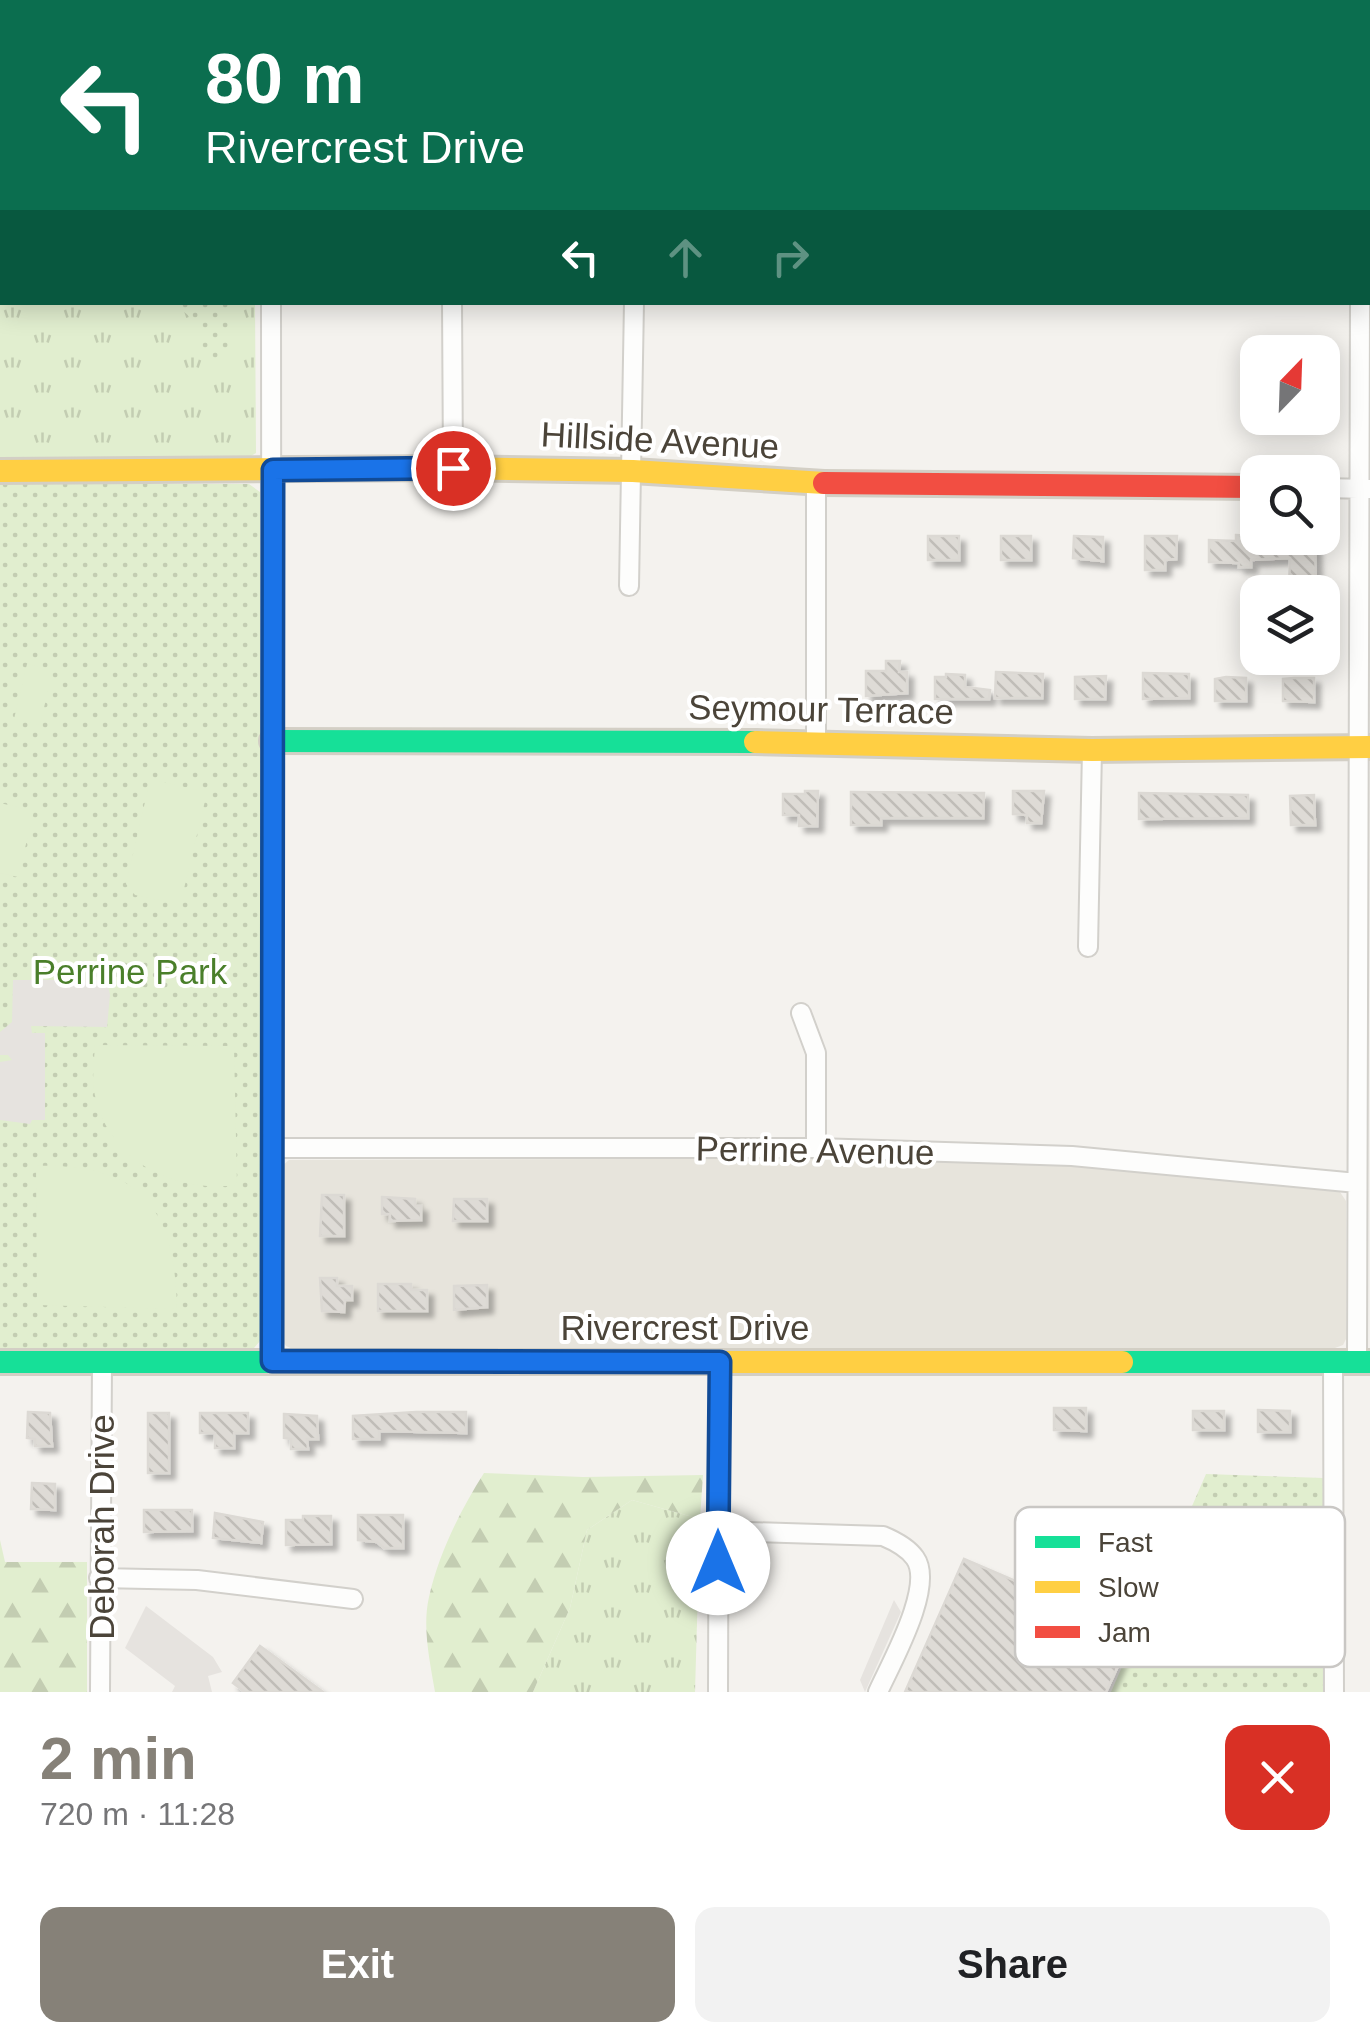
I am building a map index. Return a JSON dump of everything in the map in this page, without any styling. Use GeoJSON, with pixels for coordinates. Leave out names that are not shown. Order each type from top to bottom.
{"type":"FeatureCollection","features":[{"type":"Feature","properties":{"kind":"street"},"geometry":{"type":"LineString","coordinates":[[271,305],[272,1361]]}},
{"type":"Feature","properties":{"kind":"street"},"geometry":{"type":"LineString","coordinates":[[452,305],[453,468]]}},
{"type":"Feature","properties":{"kind":"street"},"geometry":{"type":"LineString","coordinates":[[628,586],[634,305]]}},
{"type":"Feature","properties":{"kind":"street"},"geometry":{"type":"LineString","coordinates":[[1345,1510],[1354,1362],[1364,944],[1366,747],[1360,305]]}},
{"type":"Feature","properties":{"kind":"street","name":"Hillside Avenue"},"geometry":{"type":"LineString","coordinates":[[0,471],[633,470],[816,483],[1240,487]]}},
{"type":"Feature","properties":{"kind":"street"},"geometry":{"type":"LineString","coordinates":[[816,483],[816,742]]}},
{"type":"Feature","properties":{"kind":"street","name":"Seymour Terrace"},"geometry":{"type":"LineString","coordinates":[[272,741],[816,742],[1092,750],[1366,747]]}},
{"type":"Feature","properties":{"kind":"street"},"geometry":{"type":"LineString","coordinates":[[1088,948],[1092,750]]}},
{"type":"Feature","properties":{"kind":"street"},"geometry":{"type":"LineString","coordinates":[[801,1013],[816,1053],[816,1148]]}},
{"type":"Feature","properties":{"kind":"street","name":"Perrine Avenue"},"geometry":{"type":"LineString","coordinates":[[272,1148],[816,1148],[1072,1156],[1356,1183]]}},
{"type":"Feature","properties":{"kind":"street","name":"Rivercrest Drive"},"geometry":{"type":"LineString","coordinates":[[0,1362],[1354,1362]]}},
{"type":"Feature","properties":{"kind":"street","name":"Deborah Drive"},"geometry":{"type":"LineString","coordinates":[[100,1692],[102,1362]]}},
{"type":"Feature","properties":{"kind":"street"},"geometry":{"type":"LineString","coordinates":[[718,1692],[720,1362]]}},
{"type":"Feature","properties":{"kind":"street"},"geometry":{"type":"LineString","coordinates":[[718,1530],[864,1533],[896,1541],[913,1556],[921,1574],[917,1604],[878,1692]]}},
{"type":"Feature","properties":{"kind":"street"},"geometry":{"type":"LineString","coordinates":[[100,1578],[197,1580],[353,1600]]}},
{"type":"Feature","properties":{"kind":"street"},"geometry":{"type":"LineString","coordinates":[[1334,1692],[1336,1667]]}},
{"type":"Feature","properties":{"kind":"shaded area"},"geometry":{"type":"Polygon","coordinates":[[[13,980],[107,980],[110,995],[107,1027],[31,1026],[32,1033],[45,1033],[45,1120],[32,1120],[30,1124],[0,1120],[0,1062],[12,1060],[8,1055],[0,1055],[0,1032],[12,1022],[13,980]]]}},
{"type":"Feature","properties":{"kind":"shaded area"},"geometry":{"type":"Polygon","coordinates":[[[289,1160],[1048,1160],[1340,1192],[1346,1201],[1343,1345],[293,1349],[282,1340],[282,1166],[289,1160]]]}},
{"type":"Feature","properties":{"kind":"shaded area"},"geometry":{"type":"Polygon","coordinates":[[[894,1600],[901,1612],[865,1692],[860,1680],[894,1600]]]}},
{"type":"Feature","properties":{"kind":"shaded area"},"geometry":{"type":"Polygon","coordinates":[[[146,1606],[213,1657],[222,1672],[208,1676],[212,1692],[172,1692],[175,1686],[125,1648],[146,1606]]]}},
{"type":"Feature","properties":{"kind":"green space"},"geometry":{"type":"Polygon","coordinates":[[[0,305],[255,305],[256,453],[246,459],[0,459],[0,305]]]}},
{"type":"Feature","properties":{"kind":"green space"},"geometry":{"type":"Polygon","coordinates":[[[175,305],[234,305],[229,324],[233,340],[220,362],[207,356],[193,321],[175,305]]]}},
{"type":"Feature","properties":{"kind":"green space","name":"Perrine Park"},"geometry":{"type":"Polygon","coordinates":[[[0,484],[249,484],[260,492],[260,1341],[254,1348],[0,1348],[0,484]]]}},
{"type":"Feature","properties":{"kind":"green space"},"geometry":{"type":"Polygon","coordinates":[[[27,664],[53,669],[40,725],[14,719],[27,664]]]}},
{"type":"Feature","properties":{"kind":"green space"},"geometry":{"type":"Polygon","coordinates":[[[158,781],[197,790],[205,801],[183,893],[173,903],[135,895],[126,884],[148,789],[158,781]]]}},
{"type":"Feature","properties":{"kind":"green space"},"geometry":{"type":"Polygon","coordinates":[[[0,803],[34,811],[18,877],[0,873],[0,803]]]}},
{"type":"Feature","properties":{"kind":"green space"},"geometry":{"type":"Polygon","coordinates":[[[95,1045],[234,1046],[237,1185],[191,1184],[150,1169],[132,1157],[104,1122],[96,1100],[95,1045]]]}},
{"type":"Feature","properties":{"kind":"green space"},"geometry":{"type":"Polygon","coordinates":[[[36,1166],[102,1173],[126,1183],[145,1198],[169,1244],[177,1309],[37,1305],[36,1166]]]}},
{"type":"Feature","properties":{"kind":"green space"},"geometry":{"type":"Polygon","coordinates":[[[484,1473],[583,1477],[703,1475],[700,1519],[632,1500],[587,1530],[570,1608],[533,1692],[435,1692],[427,1632],[429,1597],[451,1533],[484,1473]]]}},
{"type":"Feature","properties":{"kind":"green space"},"geometry":{"type":"Polygon","coordinates":[[[1206,1474],[1324,1478],[1324,1507],[1192,1507],[1206,1474]]]}},
{"type":"Feature","properties":{"kind":"green space"},"geometry":{"type":"Polygon","coordinates":[[[632,1500],[700,1519],[695,1692],[533,1692],[570,1608],[587,1530],[632,1500]]]}},
{"type":"Feature","properties":{"kind":"green space"},"geometry":{"type":"Polygon","coordinates":[[[0,1540],[5,1562],[87,1562],[87,1692],[0,1692],[0,1540]]]}},
{"type":"Feature","properties":{"kind":"green space"},"geometry":{"type":"Polygon","coordinates":[[[1122,1667],[1323,1667],[1323,1692],[1111,1692],[1122,1667]]]}},
{"type":"Feature","properties":{"kind":"building"},"geometry":{"type":"Polygon","coordinates":[[[1236,535],[1240,535],[1240,555],[1315,555],[1316,575],[1289,575],[1290,558],[1251,560],[1251,567],[1209,562],[1209,540],[1236,541],[1236,535]]]}},
{"type":"Feature","properties":{"kind":"building"},"geometry":{"type":"Polygon","coordinates":[[[928,536],[959,536],[959,560],[928,560],[928,536]]]}},
{"type":"Feature","properties":{"kind":"building"},"geometry":{"type":"Polygon","coordinates":[[[1001,536],[1031,536],[1031,560],[1001,560],[1001,536]]]}},
{"type":"Feature","properties":{"kind":"building"},"geometry":{"type":"Polygon","coordinates":[[[1074,536],[1103,537],[1103,561],[1073,558],[1074,536]]]}},
{"type":"Feature","properties":{"kind":"building"},"geometry":{"type":"Polygon","coordinates":[[[1145,536],[1177,536],[1176,559],[1165,560],[1165,570],[1145,570],[1145,536]]]}},
{"type":"Feature","properties":{"kind":"building"},"geometry":{"type":"Polygon","coordinates":[[[886,661],[900,661],[899,672],[907,672],[907,693],[866,696],[866,671],[886,671],[886,661]]]}},
{"type":"Feature","properties":{"kind":"building"},"geometry":{"type":"Polygon","coordinates":[[[996,672],[1043,674],[1042,698],[995,698],[996,672]]]}},
{"type":"Feature","properties":{"kind":"building"},"geometry":{"type":"Polygon","coordinates":[[[1143,673],[1189,674],[1189,698],[1143,699],[1143,673]]]}},
{"type":"Feature","properties":{"kind":"building"},"geometry":{"type":"Polygon","coordinates":[[[965,675],[965,687],[990,690],[989,699],[935,699],[935,677],[965,675]]]}},
{"type":"Feature","properties":{"kind":"building"},"geometry":{"type":"Polygon","coordinates":[[[1106,676],[1105,699],[1075,699],[1075,677],[1106,676]]]}},
{"type":"Feature","properties":{"kind":"building"},"geometry":{"type":"Polygon","coordinates":[[[1246,678],[1246,701],[1215,701],[1215,679],[1246,678]]]}},
{"type":"Feature","properties":{"kind":"building"},"geometry":{"type":"Polygon","coordinates":[[[1314,678],[1314,702],[1283,701],[1283,679],[1314,678]]]}},
{"type":"Feature","properties":{"kind":"building"},"geometry":{"type":"Polygon","coordinates":[[[818,791],[817,826],[799,826],[799,815],[783,815],[783,794],[818,791]]]}},
{"type":"Feature","properties":{"kind":"building"},"geometry":{"type":"Polygon","coordinates":[[[1013,791],[1044,791],[1041,823],[1027,823],[1027,815],[1013,814],[1013,791]]]}},
{"type":"Feature","properties":{"kind":"building"},"geometry":{"type":"Polygon","coordinates":[[[851,792],[984,793],[983,818],[881,818],[881,825],[851,825],[851,792]]]}},
{"type":"Feature","properties":{"kind":"building"},"geometry":{"type":"Polygon","coordinates":[[[1139,793],[1248,795],[1248,818],[1139,819],[1139,793]]]}},
{"type":"Feature","properties":{"kind":"building"},"geometry":{"type":"Polygon","coordinates":[[[1314,795],[1315,825],[1291,825],[1290,796],[1314,795]]]}},
{"type":"Feature","properties":{"kind":"building"},"geometry":{"type":"Polygon","coordinates":[[[322,1195],[344,1195],[344,1236],[320,1236],[322,1195]]]}},
{"type":"Feature","properties":{"kind":"building"},"geometry":{"type":"Polygon","coordinates":[[[382,1197],[415,1199],[415,1206],[421,1206],[421,1220],[390,1221],[390,1214],[382,1214],[382,1197]]]}},
{"type":"Feature","properties":{"kind":"building"},"geometry":{"type":"Polygon","coordinates":[[[454,1199],[487,1199],[487,1221],[453,1221],[454,1199]]]}},
{"type":"Feature","properties":{"kind":"building"},"geometry":{"type":"Polygon","coordinates":[[[320,1278],[337,1278],[337,1286],[352,1286],[352,1300],[345,1300],[344,1312],[322,1311],[320,1278]]]}},
{"type":"Feature","properties":{"kind":"building"},"geometry":{"type":"Polygon","coordinates":[[[378,1284],[411,1284],[411,1290],[427,1290],[427,1311],[378,1311],[378,1284]]]}},
{"type":"Feature","properties":{"kind":"building"},"geometry":{"type":"Polygon","coordinates":[[[487,1285],[487,1307],[454,1310],[454,1286],[487,1285]]]}},
{"type":"Feature","properties":{"kind":"building"},"geometry":{"type":"Polygon","coordinates":[[[1054,1408],[1086,1408],[1086,1431],[1054,1430],[1054,1408]]]}},
{"type":"Feature","properties":{"kind":"building"},"geometry":{"type":"Polygon","coordinates":[[[1258,1410],[1290,1411],[1290,1432],[1258,1432],[1258,1410]]]}},
{"type":"Feature","properties":{"kind":"building"},"geometry":{"type":"Polygon","coordinates":[[[1193,1411],[1224,1411],[1224,1430],[1193,1430],[1193,1411]]]}},
{"type":"Feature","properties":{"kind":"building"},"geometry":{"type":"Polygon","coordinates":[[[28,1412],[50,1413],[52,1446],[35,1446],[35,1439],[27,1438],[28,1412]]]}},
{"type":"Feature","properties":{"kind":"building"},"geometry":{"type":"Polygon","coordinates":[[[466,1412],[466,1433],[379,1431],[379,1439],[353,1439],[353,1416],[466,1412]]]}},
{"type":"Feature","properties":{"kind":"building"},"geometry":{"type":"Polygon","coordinates":[[[148,1413],[169,1413],[169,1473],[148,1473],[148,1413]]]}},
{"type":"Feature","properties":{"kind":"building"},"geometry":{"type":"Polygon","coordinates":[[[200,1413],[248,1413],[248,1433],[234,1433],[234,1448],[215,1448],[215,1433],[200,1433],[200,1413]]]}},
{"type":"Feature","properties":{"kind":"building"},"geometry":{"type":"Polygon","coordinates":[[[284,1414],[317,1416],[318,1439],[307,1439],[308,1449],[291,1449],[291,1439],[284,1438],[284,1414]]]}},
{"type":"Feature","properties":{"kind":"building"},"geometry":{"type":"Polygon","coordinates":[[[32,1483],[55,1484],[55,1510],[31,1509],[32,1483]]]}},
{"type":"Feature","properties":{"kind":"building"},"geometry":{"type":"Polygon","coordinates":[[[144,1510],[192,1510],[192,1531],[144,1532],[144,1510]]]}},
{"type":"Feature","properties":{"kind":"building"},"geometry":{"type":"Polygon","coordinates":[[[215,1513],[263,1522],[261,1543],[213,1538],[215,1513]]]}},
{"type":"Feature","properties":{"kind":"building"},"geometry":{"type":"Polygon","coordinates":[[[358,1515],[403,1515],[403,1548],[384,1548],[377,1542],[358,1540],[358,1515]]]}},
{"type":"Feature","properties":{"kind":"building"},"geometry":{"type":"Polygon","coordinates":[[[303,1516],[331,1516],[331,1544],[286,1545],[286,1520],[303,1520],[303,1516]]]}},
{"type":"Feature","properties":{"kind":"building"},"geometry":{"type":"Polygon","coordinates":[[[964,1559],[1015,1581],[1015,1667],[1117,1667],[1106,1692],[905,1692],[964,1559]]]}},
{"type":"Feature","properties":{"kind":"building"},"geometry":{"type":"Polygon","coordinates":[[[260,1646],[323,1692],[245,1692],[233,1683],[260,1646]]]}},
{"type":"Feature","properties":{"kind":"traffic: fast"},"geometry":{"type":"LineString","coordinates":[[272,741],[755,742]]}},
{"type":"Feature","properties":{"kind":"traffic: fast"},"geometry":{"type":"LineString","coordinates":[[0,1362],[455,1362]]}},
{"type":"Feature","properties":{"kind":"traffic: fast"},"geometry":{"type":"LineString","coordinates":[[1122,1362],[1370,1362]]}},
{"type":"Feature","properties":{"kind":"traffic: slow"},"geometry":{"type":"LineString","coordinates":[[0,471],[453,468],[633,471],[824,483]]}},
{"type":"Feature","properties":{"kind":"traffic: slow"},"geometry":{"type":"LineString","coordinates":[[755,742],[1092,750],[1370,747]]}},
{"type":"Feature","properties":{"kind":"traffic: slow"},"geometry":{"type":"LineString","coordinates":[[455,1362],[1122,1362]]}},
{"type":"Feature","properties":{"kind":"traffic: jam"},"geometry":{"type":"LineString","coordinates":[[824,483],[1240,487]]}},
{"type":"Feature","properties":{"kind":"route"},"geometry":{"type":"LineString","coordinates":[[453,468],[273,470],[272,1361],[720,1362],[718,1563]]}}]}
